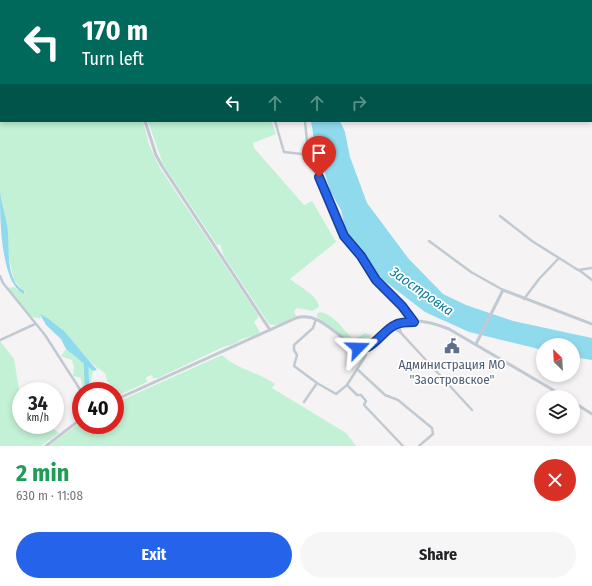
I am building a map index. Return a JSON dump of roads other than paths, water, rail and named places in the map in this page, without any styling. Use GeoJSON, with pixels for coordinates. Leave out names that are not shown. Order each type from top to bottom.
{"type":"FeatureCollection","features":[{"type":"Feature","properties":{"kind":"street"},"geometry":{"type":"LineString","coordinates":[[145,122],[154,149],[162,166],[270,330]]}},
{"type":"Feature","properties":{"kind":"street"},"geometry":{"type":"LineString","coordinates":[[274,122],[284,152],[312,155]]}},
{"type":"Feature","properties":{"kind":"street"},"geometry":{"type":"LineString","coordinates":[[305,122],[306,134],[321,185],[344,236],[361,256],[376,280],[402,306],[414,322]]}},
{"type":"Feature","properties":{"kind":"street"},"geometry":{"type":"LineString","coordinates":[[500,216],[532,241],[592,280]]}},
{"type":"Feature","properties":{"kind":"street"},"geometry":{"type":"LineString","coordinates":[[429,241],[471,272],[503,290],[592,324]]}},
{"type":"Feature","properties":{"kind":"street"},"geometry":{"type":"LineString","coordinates":[[524,299],[539,279],[559,258]]}},
{"type":"Feature","properties":{"kind":"street"},"geometry":{"type":"LineString","coordinates":[[578,270],[592,268]]}},
{"type":"Feature","properties":{"kind":"street"},"geometry":{"type":"LineString","coordinates":[[0,276],[3,284],[45,335],[75,382]]}},
{"type":"Feature","properties":{"kind":"street"},"geometry":{"type":"LineString","coordinates":[[476,344],[503,290]]}},
{"type":"Feature","properties":{"kind":"street"},"geometry":{"type":"LineString","coordinates":[[124,396],[302,316],[310,316],[316,319],[354,346],[365,348]]}},
{"type":"Feature","properties":{"kind":"street"},"geometry":{"type":"LineString","coordinates":[[316,319],[313,328],[294,345],[294,350],[297,355],[294,366],[317,383],[336,394],[347,386],[366,355],[365,348]]}},
{"type":"Feature","properties":{"kind":"street"},"geometry":{"type":"LineString","coordinates":[[365,348],[391,326],[398,323],[431,322],[449,329],[476,344],[553,390]]}},
{"type":"Feature","properties":{"kind":"street"},"geometry":{"type":"LineString","coordinates":[[398,323],[401,333]]}},
{"type":"Feature","properties":{"kind":"street"},"geometry":{"type":"LineString","coordinates":[[0,340],[35,324]]}},
{"type":"Feature","properties":{"kind":"street"},"geometry":{"type":"LineString","coordinates":[[391,326],[401,333],[472,410]]}},
{"type":"Feature","properties":{"kind":"street"},"geometry":{"type":"LineString","coordinates":[[357,369],[385,395],[398,400],[432,428],[434,434],[419,446]]}},
{"type":"Feature","properties":{"kind":"street"},"geometry":{"type":"LineString","coordinates":[[304,402],[317,383]]}},
{"type":"Feature","properties":{"kind":"street"},"geometry":{"type":"LineString","coordinates":[[347,386],[357,394],[361,395],[366,401],[364,405],[403,446]]}},
{"type":"Feature","properties":{"kind":"street"},"geometry":{"type":"LineString","coordinates":[[580,406],[592,414]]}},
{"type":"Feature","properties":{"kind":"street"},"geometry":{"type":"LineString","coordinates":[[46,446],[72,426]]}},
{"type":"Feature","properties":{"kind":"water","name":"Заостровка"},"geometry":{"type":"Polygon","coordinates":[[[311,122],[340,122],[345,132],[350,157],[367,203],[408,258],[443,294],[466,305],[513,321],[592,338],[592,360],[580,358],[580,338],[536,338],[536,348],[469,332],[425,312],[382,279],[346,232],[341,210],[330,191],[322,163],[316,151],[311,122]]]}},
{"type":"Feature","properties":{"kind":"water"},"geometry":{"type":"Polygon","coordinates":[[[0,191],[8,231],[10,267],[15,282],[24,291],[24,294],[16,287],[10,277],[6,263],[1,231],[0,191]]]}},
{"type":"Feature","properties":{"kind":"water"},"geometry":{"type":"Polygon","coordinates":[[[40,314],[64,331],[97,370],[93,371],[66,349],[61,339],[46,325],[40,314]]]}},
{"type":"Feature","properties":{"kind":"waterway"},"geometry":{"type":"LineString","coordinates":[[86,364],[87,382]]}},
{"type":"Feature","properties":{"kind":"place","name":"Администрация МО \"Заостровское\""},"geometry":{"type":"Point","coordinates":[452,346]}}]}
